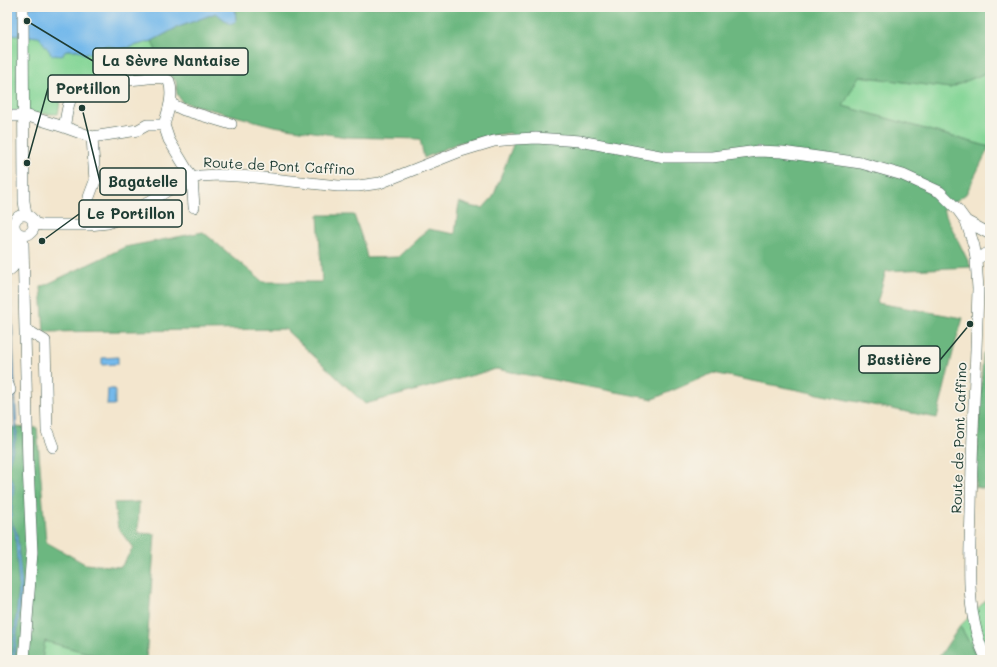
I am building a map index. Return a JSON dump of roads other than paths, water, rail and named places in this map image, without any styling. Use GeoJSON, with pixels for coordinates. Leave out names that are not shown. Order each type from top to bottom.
{"type":"FeatureCollection","features":[{"type":"Feature","properties":{"kind":"street"},"geometry":{"type":"LineString","coordinates":[[23,7],[24,201],[22,227],[28,466],[32,552],[24,660]]}},
{"type":"Feature","properties":{"kind":"street"},"geometry":{"type":"LineString","coordinates":[[64,127],[71,99],[78,90],[103,84],[146,78],[164,78],[169,81],[171,86],[171,104],[164,125],[169,140],[192,178],[194,207]]}},
{"type":"Feature","properties":{"kind":"street"},"geometry":{"type":"LineString","coordinates":[[171,104],[184,110],[231,124]]}},
{"type":"Feature","properties":{"kind":"street"},"geometry":{"type":"LineString","coordinates":[[7,116],[24,116],[64,127],[92,137],[138,130],[147,125],[164,125]]}},
{"type":"Feature","properties":{"kind":"street"},"geometry":{"type":"LineString","coordinates":[[89,197],[95,181],[92,137]]}},
{"type":"Feature","properties":{"kind":"street","name":"Route de Pont Caffino"},"geometry":{"type":"LineString","coordinates":[[22,227],[89,226],[108,223],[130,214],[172,187],[200,176],[254,177],[338,186],[358,186],[380,183],[461,150],[478,145],[516,139],[546,138],[580,141],[665,156],[712,157],[758,151],[782,152],[861,163],[904,175],[940,192],[958,210],[966,221],[974,246],[978,289],[970,567],[974,626],[980,648],[987,660]]}},
{"type":"Feature","properties":{"kind":"street"},"geometry":{"type":"LineString","coordinates":[[966,221],[989,234],[974,246]]}},
{"type":"Feature","properties":{"kind":"street"},"geometry":{"type":"LineString","coordinates":[[7,272],[12,267],[14,237],[22,227]]}},
{"type":"Feature","properties":{"kind":"street"},"geometry":{"type":"LineString","coordinates":[[976,258],[990,252]]}},
{"type":"Feature","properties":{"kind":"street"},"geometry":{"type":"LineString","coordinates":[[25,329],[45,341],[47,431],[53,448]]}},
{"type":"Feature","properties":{"kind":"water"},"geometry":{"type":"Polygon","coordinates":[[[7,7],[235,7],[236,21],[231,25],[216,13],[176,28],[152,41],[116,49],[107,45],[90,53],[84,54],[78,50],[66,50],[62,56],[52,55],[39,37],[10,34],[7,36],[7,7]]]}},
{"type":"Feature","properties":{"kind":"water"},"geometry":{"type":"Polygon","coordinates":[[[7,120],[10,120],[11,177],[7,211],[9,146],[7,120]]]}},
{"type":"Feature","properties":{"kind":"water"},"geometry":{"type":"Polygon","coordinates":[[[8,275],[11,284],[10,295],[17,434],[7,472],[7,464],[15,435],[8,275]]]}},
{"type":"Feature","properties":{"kind":"water"},"geometry":{"type":"Polygon","coordinates":[[[118,357],[118,364],[102,365],[102,358],[118,357]]]}},
{"type":"Feature","properties":{"kind":"water"},"geometry":{"type":"Polygon","coordinates":[[[108,389],[115,389],[115,405],[107,405],[108,389]]]}},
{"type":"Feature","properties":{"kind":"water"},"geometry":{"type":"Polygon","coordinates":[[[7,472],[13,481],[14,487],[11,520],[17,533],[22,587],[14,660],[12,660],[19,588],[15,533],[9,517],[12,485],[7,476],[7,472]]]}},
{"type":"Feature","properties":{"kind":"place","name":"La Sèvre Nantaise"},"geometry":{"type":"Point","coordinates":[27,21]}},
{"type":"Feature","properties":{"kind":"place","name":"Bagatelle"},"geometry":{"type":"Point","coordinates":[82,108]}},
{"type":"Feature","properties":{"kind":"place","name":"Portillon"},"geometry":{"type":"Point","coordinates":[27,163]}},
{"type":"Feature","properties":{"kind":"place","name":"Le Portillon"},"geometry":{"type":"Point","coordinates":[42,241]}},
{"type":"Feature","properties":{"kind":"place","name":"Bastière"},"geometry":{"type":"Point","coordinates":[970,324]}}]}
